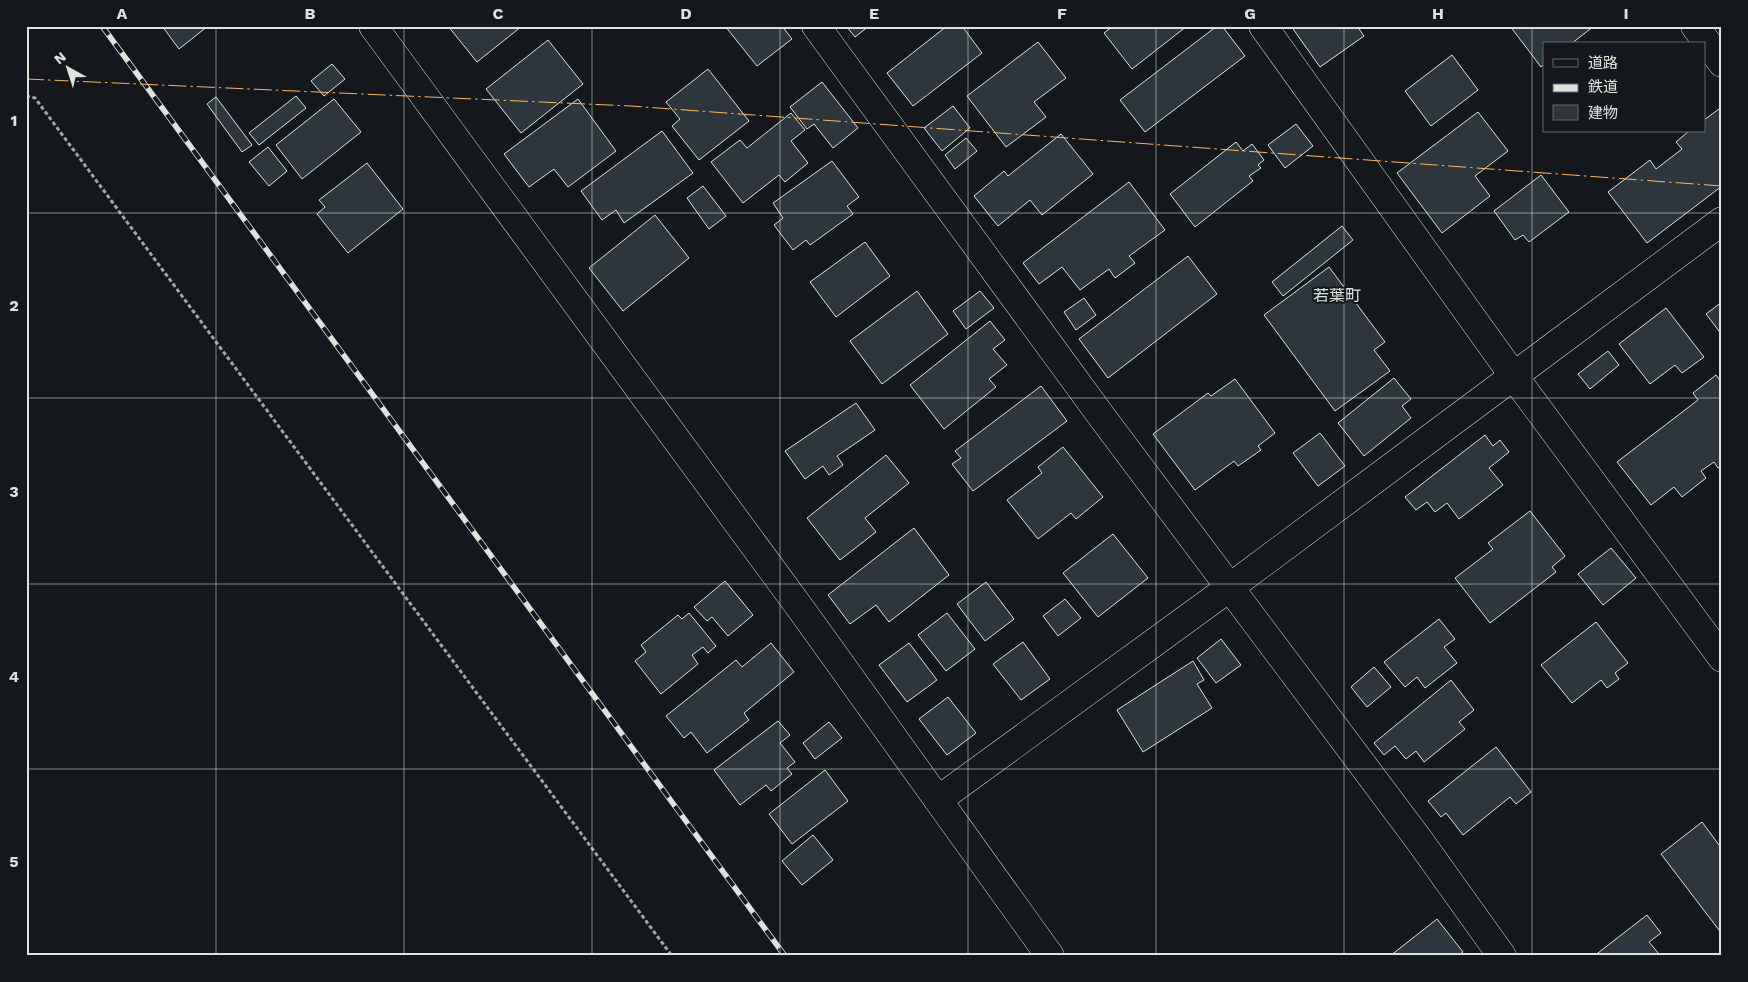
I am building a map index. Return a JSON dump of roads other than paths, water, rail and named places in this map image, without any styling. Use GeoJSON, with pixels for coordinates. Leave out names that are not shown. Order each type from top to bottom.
{"type":"FeatureCollection","features":[{"type":"Feature","properties":{"kind":"street"},"geometry":{"type":"LineString","coordinates":[[816,26],[1229,588],[1419,840],[1502,956]]}},
{"type":"Feature","properties":{"kind":"street"},"geometry":{"type":"LineString","coordinates":[[1263,26],[1513,375],[1722,658]]}},
{"type":"Feature","properties":{"kind":"street"},"geometry":{"type":"LineString","coordinates":[[1695,26],[1722,63]]}},
{"type":"Feature","properties":{"kind":"street"},"geometry":{"type":"LineString","coordinates":[[377,28],[794,600],[1050,956]]}},
{"type":"Feature","properties":{"kind":"street"},"geometry":{"type":"LineString","coordinates":[[938,800],[1229,588],[1722,221]]}},
{"type":"Feature","properties":{"kind":"railway"},"geometry":{"type":"LineString","coordinates":[[102,26],[785,956]]}},
{"type":"Feature","properties":{"kind":"district","name":"若葉町"},"geometry":{"type":"Point","coordinates":[1337,295]}}]}
